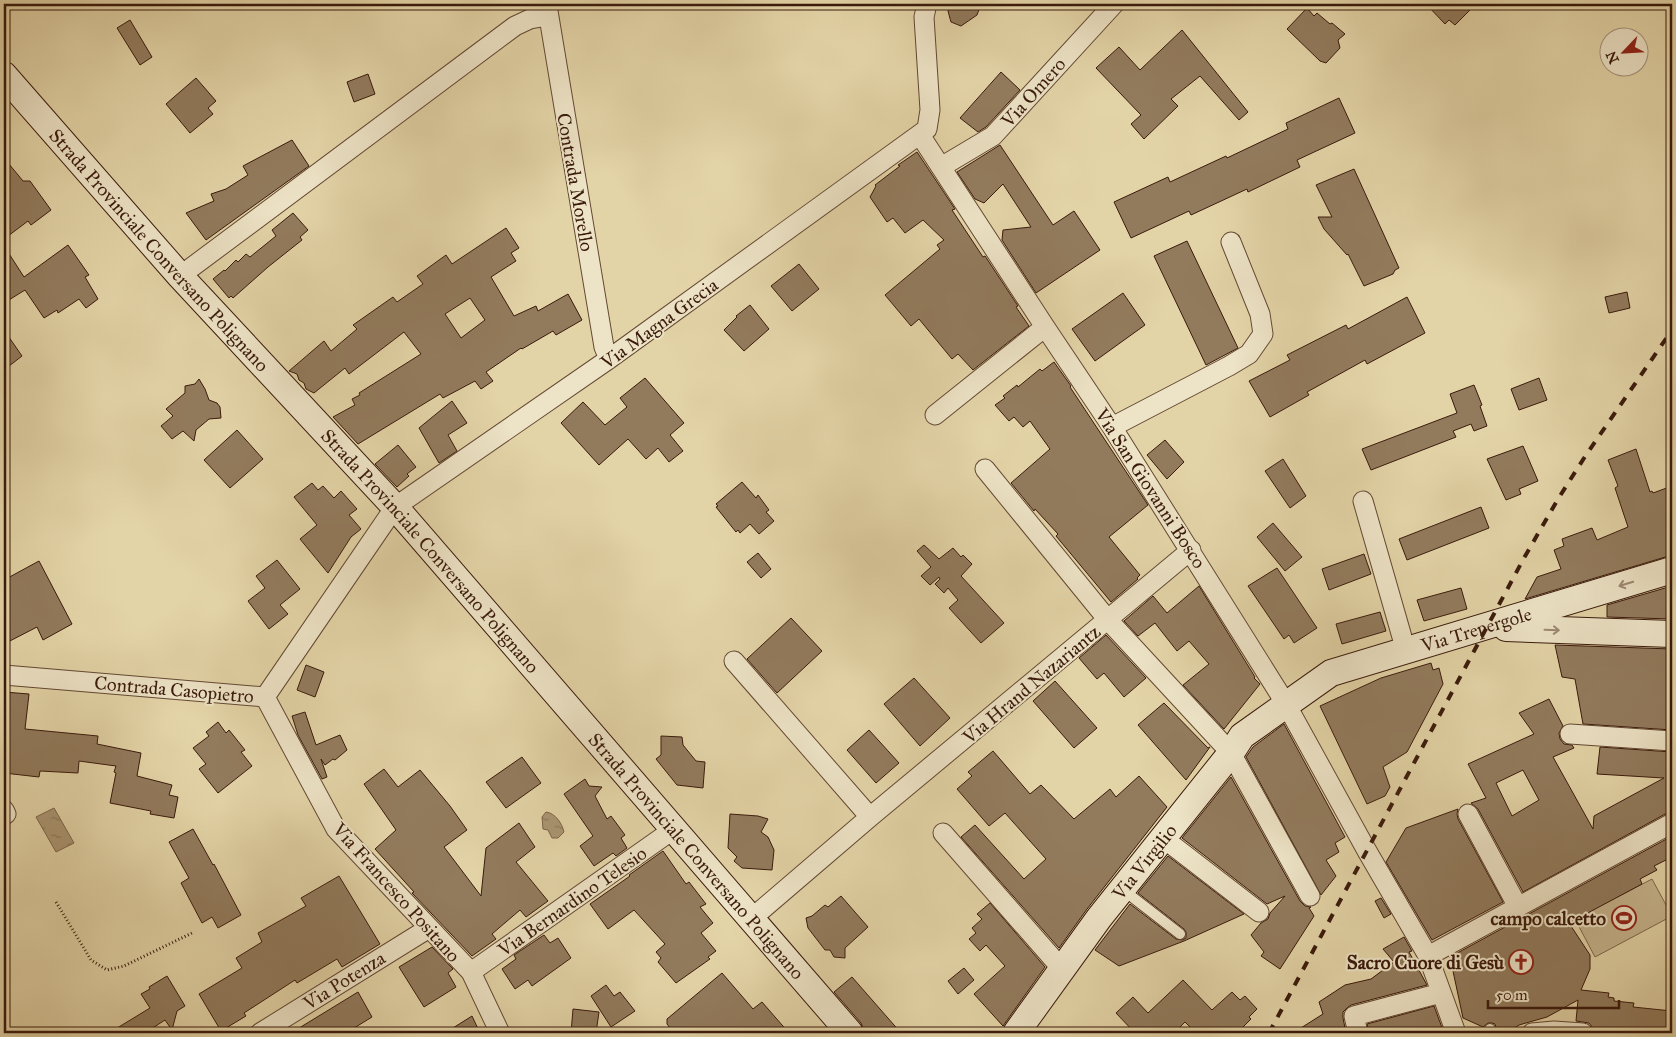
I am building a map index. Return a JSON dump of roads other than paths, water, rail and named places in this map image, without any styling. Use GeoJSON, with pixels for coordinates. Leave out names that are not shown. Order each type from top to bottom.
{"type":"FeatureCollection","features":[{"type":"Feature","properties":{"kind":"main road","name":"Strada Provinciale Conversano Polignano"},"geometry":{"type":"LineString","coordinates":[[4,76],[180,276],[395,507],[850,1033]]}},
{"type":"Feature","properties":{"kind":"main road","name":"Via Trepergole"},"geometry":{"type":"LineString","coordinates":[[1286,704],[1331,673],[1672,570]]}},
{"type":"Feature","properties":{"kind":"main road"},"geometry":{"type":"LineString","coordinates":[[1486,627],[1672,634]]}},
{"type":"Feature","properties":{"kind":"main road","name":"Via Virgilio"},"geometry":{"type":"LineString","coordinates":[[1016,1033],[1122,889],[1242,736],[1286,704]]}},
{"type":"Feature","properties":{"kind":"street"},"geometry":{"type":"LineString","coordinates":[[920,135],[927,129],[930,110],[924,18],[926,4]]}},
{"type":"Feature","properties":{"kind":"street","name":"Via Omero"},"geometry":{"type":"LineString","coordinates":[[941,167],[993,136],[1114,4]]}},
{"type":"Feature","properties":{"kind":"street"},"geometry":{"type":"LineString","coordinates":[[180,276],[515,26],[548,10]]}},
{"type":"Feature","properties":{"kind":"street","name":"Contrada Morello"},"geometry":{"type":"LineString","coordinates":[[548,10],[604,347],[609,359]]}},
{"type":"Feature","properties":{"kind":"street","name":"Via San Giovanni Bosco"},"geometry":{"type":"LineString","coordinates":[[920,135],[1112,427],[1286,704],[1367,852],[1428,956],[1456,1033]]}},
{"type":"Feature","properties":{"kind":"street","name":"Via Magna Grecia"},"geometry":{"type":"LineString","coordinates":[[395,507],[609,359],[920,135]]}},
{"type":"Feature","properties":{"kind":"street"},"geometry":{"type":"LineString","coordinates":[[1112,427],[1250,354],[1262,334],[1260,314],[1231,242]]}},
{"type":"Feature","properties":{"kind":"street"},"geometry":{"type":"LineString","coordinates":[[936,415],[1045,327]]}},
{"type":"Feature","properties":{"kind":"street"},"geometry":{"type":"LineString","coordinates":[[985,469],[1108,620],[1231,752],[1310,896]]}},
{"type":"Feature","properties":{"kind":"street"},"geometry":{"type":"LineString","coordinates":[[1363,501],[1406,651]]}},
{"type":"Feature","properties":{"kind":"street","name":"Contrada Casopietro"},"geometry":{"type":"LineString","coordinates":[[4,675],[265,697],[395,507]]}},
{"type":"Feature","properties":{"kind":"street","name":"Via Hrand Nazariantz"},"geometry":{"type":"LineString","coordinates":[[751,919],[870,816],[1190,550]]}},
{"type":"Feature","properties":{"kind":"street"},"geometry":{"type":"LineString","coordinates":[[734,661],[870,816]]}},
{"type":"Feature","properties":{"kind":"street","name":"Via Francesco Positano"},"geometry":{"type":"LineString","coordinates":[[265,697],[336,829],[471,972],[500,1033]]}},
{"type":"Feature","properties":{"kind":"street"},"geometry":{"type":"LineString","coordinates":[[1570,734],[1672,741]]}},
{"type":"Feature","properties":{"kind":"street"},"geometry":{"type":"LineString","coordinates":[[1468,814],[1518,907]]}},
{"type":"Feature","properties":{"kind":"street"},"geometry":{"type":"LineString","coordinates":[[1428,956],[1672,823]]}},
{"type":"Feature","properties":{"kind":"street","name":"Via Bernardino Telesio"},"geometry":{"type":"LineString","coordinates":[[471,972],[674,829]]}},
{"type":"Feature","properties":{"kind":"street"},"geometry":{"type":"LineString","coordinates":[[943,833],[1062,969]]}},
{"type":"Feature","properties":{"kind":"street"},"geometry":{"type":"LineString","coordinates":[[1163,838],[1260,912]]}},
{"type":"Feature","properties":{"kind":"street","name":"Via Potenza"},"geometry":{"type":"LineString","coordinates":[[260,1033],[429,928]]}},
{"type":"Feature","properties":{"kind":"street"},"geometry":{"type":"LineString","coordinates":[[1358,1033],[1354,1016],[1442,994]]}},
{"type":"Feature","properties":{"kind":"street"},"geometry":{"type":"LineString","coordinates":[[1532,1033],[1554,1031],[1584,1033]]}},
{"type":"Feature","properties":{"kind":"lane"},"geometry":{"type":"LineString","coordinates":[[1122,889],[1180,934]]}},
{"type":"Feature","properties":{"kind":"water"},"geometry":{"type":"Polygon","coordinates":[[[54,808],[74,843],[56,852],[36,817],[54,808]]]}},
{"type":"Feature","properties":{"kind":"water"},"geometry":{"type":"Polygon","coordinates":[[[546,812],[555,816],[562,825],[564,832],[558,838],[552,838],[548,830],[543,829],[542,817],[546,812]]]}},
{"type":"Feature","properties":{"kind":"railway"},"geometry":{"type":"LineString","coordinates":[[1269,1033],[1524,558],[1586,455],[1672,330]]}},
{"type":"Feature","properties":{"kind":"place","name":"campo calcetto"},"geometry":{"type":"Point","coordinates":[1624,918]}},
{"type":"Feature","properties":{"kind":"place","name":"Sacro Cuore di Gesù"},"geometry":{"type":"Point","coordinates":[1521,962]}}]}
